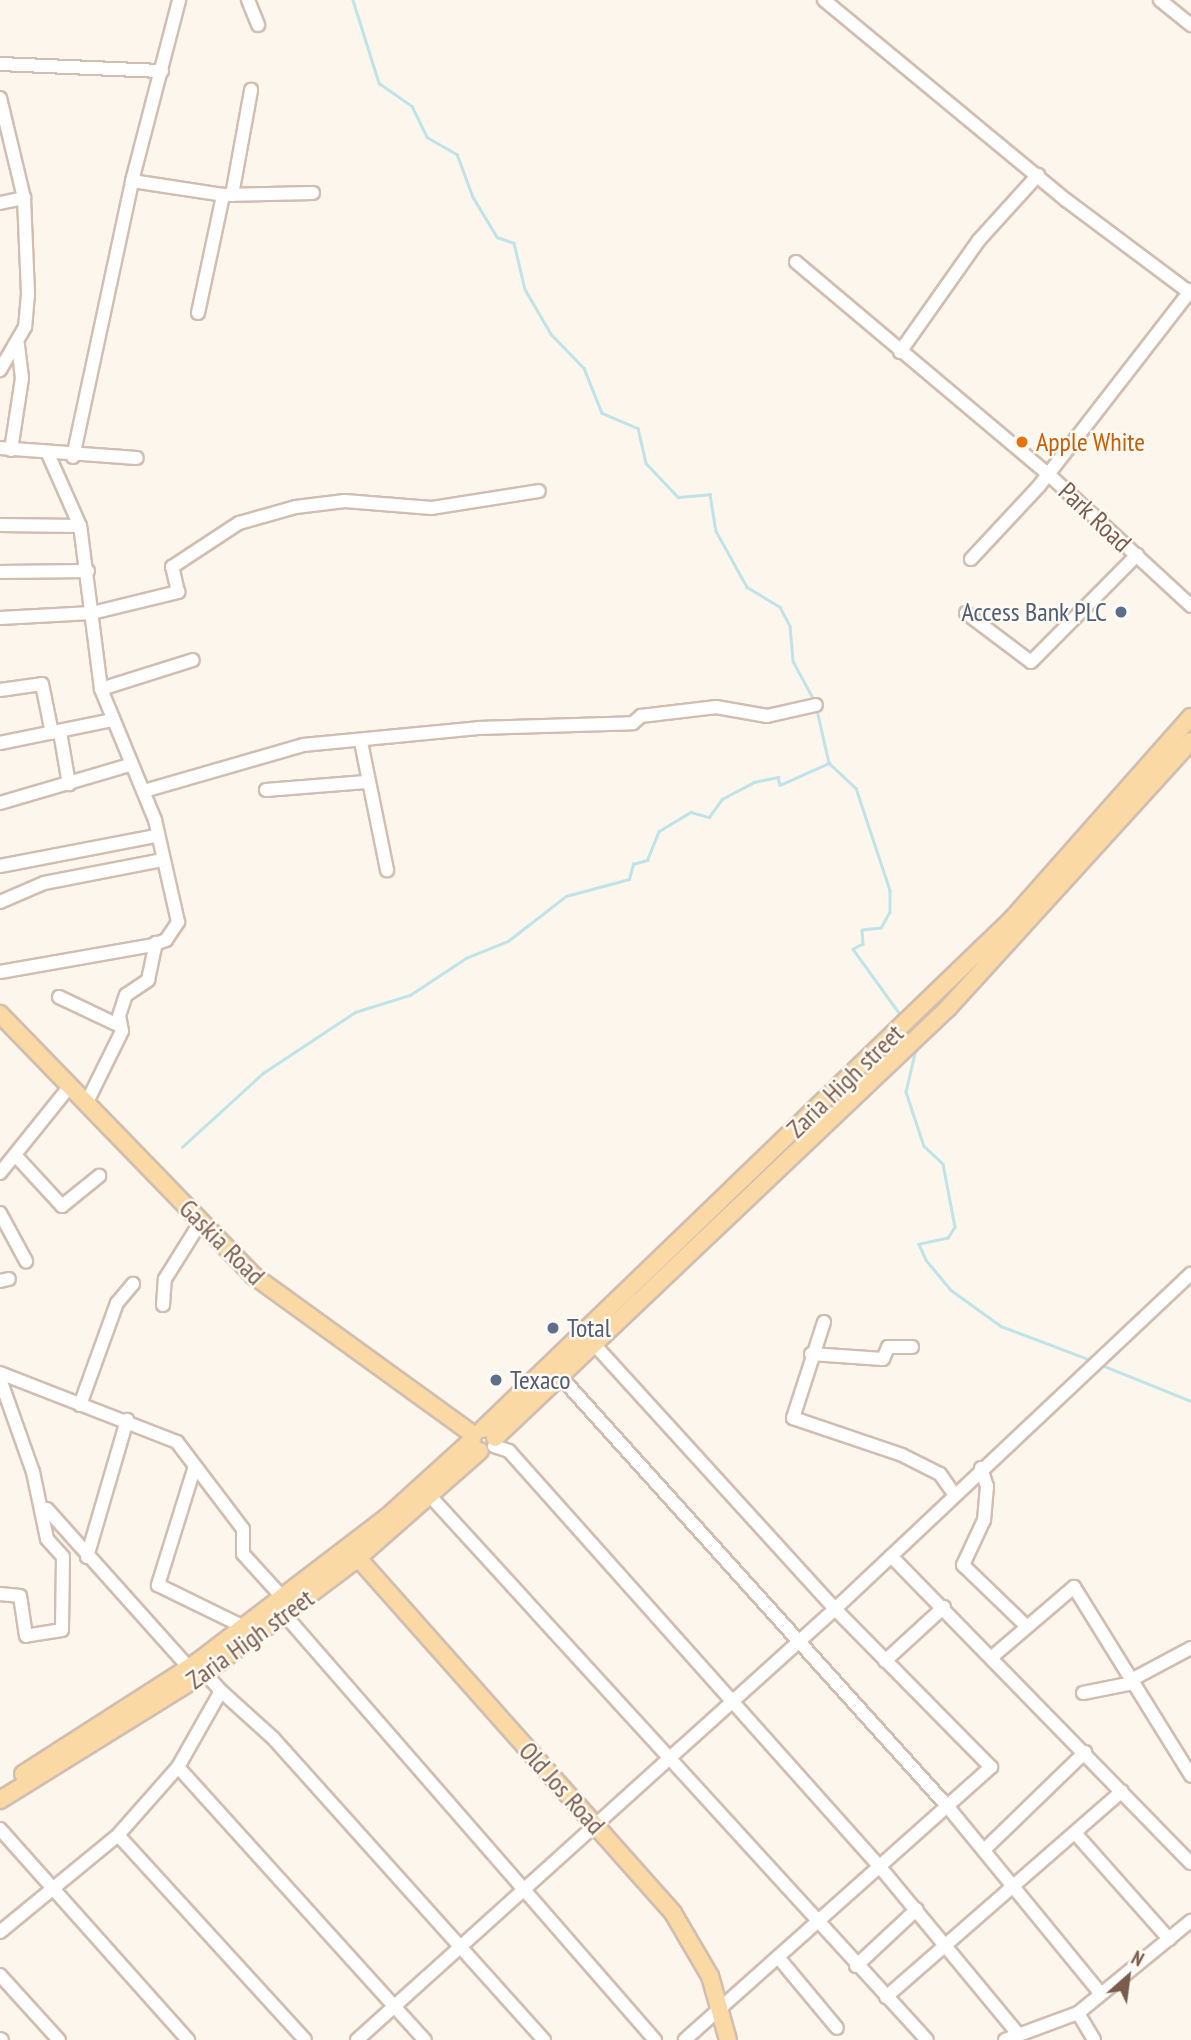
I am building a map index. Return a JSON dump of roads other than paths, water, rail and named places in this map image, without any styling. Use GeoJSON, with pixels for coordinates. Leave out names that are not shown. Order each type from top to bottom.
{"type":"FeatureCollection","features":[{"type":"Feature","properties":{"kind":"main road","name":"Zaria High street"},"geometry":{"type":"LineString","coordinates":[[0,1800],[197,1670],[284,1606],[358,1558],[431,1497],[483,1440],[1083,845],[1191,717]]}},
{"type":"Feature","properties":{"kind":"main road","name":"Zaria High street"},"geometry":{"type":"LineString","coordinates":[[0,1788],[197,1670],[244,1628],[284,1606],[559,1375],[948,1008],[1191,741]]}},
{"type":"Feature","properties":{"kind":"main road","name":"Gaskia Road"},"geometry":{"type":"LineString","coordinates":[[0,1014],[200,1223],[282,1300],[483,1440]]}},
{"type":"Feature","properties":{"kind":"main road","name":"Old Jos Road"},"geometry":{"type":"LineString","coordinates":[[358,1558],[684,1928],[720,2008],[728,2040]]}},
{"type":"Feature","properties":{"kind":"street"},"geometry":{"type":"LineString","coordinates":[[73,457],[132,181],[179,0]]}},
{"type":"Feature","properties":{"kind":"street"},"geometry":{"type":"LineString","coordinates":[[248,0],[257,25]]}},
{"type":"Feature","properties":{"kind":"street"},"geometry":{"type":"LineString","coordinates":[[824,0],[1038,175],[1190,291]]}},
{"type":"Feature","properties":{"kind":"street"},"geometry":{"type":"LineString","coordinates":[[1160,0],[1191,25]]}},
{"type":"Feature","properties":{"kind":"street"},"geometry":{"type":"LineString","coordinates":[[0,64],[162,71]]}},
{"type":"Feature","properties":{"kind":"street"},"geometry":{"type":"LineString","coordinates":[[198,313],[251,90]]}},
{"type":"Feature","properties":{"kind":"street"},"geometry":{"type":"LineString","coordinates":[[0,99],[5,132],[24,198],[27,294],[18,344],[22,378],[6,449],[50,456],[137,458]]}},
{"type":"Feature","properties":{"kind":"street"},"geometry":{"type":"LineString","coordinates":[[901,352],[979,240],[1038,175]]}},
{"type":"Feature","properties":{"kind":"street"},"geometry":{"type":"LineString","coordinates":[[132,181],[228,195],[313,193]]}},
{"type":"Feature","properties":{"kind":"street"},"geometry":{"type":"LineString","coordinates":[[0,203],[24,198]]}},
{"type":"Feature","properties":{"kind":"street"},"geometry":{"type":"LineString","coordinates":[[796,262],[1047,473],[971,559]]}},
{"type":"Feature","properties":{"kind":"street","name":"Park Road"},"geometry":{"type":"LineString","coordinates":[[1190,291],[1047,473],[1191,606]]}},
{"type":"Feature","properties":{"kind":"street"},"geometry":{"type":"LineString","coordinates":[[0,370],[18,344]]}},
{"type":"Feature","properties":{"kind":"street"},"geometry":{"type":"LineString","coordinates":[[0,972],[29,962],[103,959],[156,943],[178,922],[144,791],[130,765],[102,689],[80,526],[50,456]]}},
{"type":"Feature","properties":{"kind":"street"},"geometry":{"type":"LineString","coordinates":[[0,618],[92,613],[178,592],[172,567],[254,517],[326,503],[432,508],[539,491]]}},
{"type":"Feature","properties":{"kind":"street"},"geometry":{"type":"LineString","coordinates":[[0,525],[80,526]]}},
{"type":"Feature","properties":{"kind":"street"},"geometry":{"type":"LineString","coordinates":[[966,613],[1031,662],[1137,555]]}},
{"type":"Feature","properties":{"kind":"street"},"geometry":{"type":"LineString","coordinates":[[0,572],[88,571]]}},
{"type":"Feature","properties":{"kind":"street"},"geometry":{"type":"LineString","coordinates":[[102,689],[194,660]]}},
{"type":"Feature","properties":{"kind":"street"},"geometry":{"type":"LineString","coordinates":[[0,690],[42,684],[69,784]]}},
{"type":"Feature","properties":{"kind":"street"},"geometry":{"type":"LineString","coordinates":[[144,791],[272,750],[478,728],[633,723],[641,716],[716,707],[767,716],[816,705]]}},
{"type":"Feature","properties":{"kind":"street"},"geometry":{"type":"LineString","coordinates":[[0,743],[112,720]]}},
{"type":"Feature","properties":{"kind":"street"},"geometry":{"type":"LineString","coordinates":[[360,742],[366,782],[387,870]]}},
{"type":"Feature","properties":{"kind":"street"},"geometry":{"type":"LineString","coordinates":[[0,803],[130,765]]}},
{"type":"Feature","properties":{"kind":"street"},"geometry":{"type":"LineString","coordinates":[[266,790],[366,782]]}},
{"type":"Feature","properties":{"kind":"street"},"geometry":{"type":"LineString","coordinates":[[0,866],[156,835]]}},
{"type":"Feature","properties":{"kind":"street"},"geometry":{"type":"LineString","coordinates":[[0,902],[44,883],[162,860]]}},
{"type":"Feature","properties":{"kind":"street"},"geometry":{"type":"LineString","coordinates":[[86,1104],[121,1033],[118,1025],[126,995],[148,980],[156,943]]}},
{"type":"Feature","properties":{"kind":"street"},"geometry":{"type":"LineString","coordinates":[[59,997],[118,1025]]}},
{"type":"Feature","properties":{"kind":"street"},"geometry":{"type":"LineString","coordinates":[[0,1172],[16,1156],[70,1086]]}},
{"type":"Feature","properties":{"kind":"street"},"geometry":{"type":"LineString","coordinates":[[16,1156],[62,1206],[99,1176]]}},
{"type":"Feature","properties":{"kind":"street"},"geometry":{"type":"LineString","coordinates":[[0,1213],[26,1261]]}},
{"type":"Feature","properties":{"kind":"street"},"geometry":{"type":"LineString","coordinates":[[163,1305],[169,1271],[200,1223]]}},
{"type":"Feature","properties":{"kind":"street"},"geometry":{"type":"LineString","coordinates":[[357,2040],[835,1609],[981,1468],[1086,1374],[1191,1273]]}},
{"type":"Feature","properties":{"kind":"street"},"geometry":{"type":"LineString","coordinates":[[80,1405],[117,1303],[133,1284]]}},
{"type":"Feature","properties":{"kind":"street"},"geometry":{"type":"LineString","coordinates":[[824,1322],[811,1354],[793,1418],[902,1455],[940,1474],[954,1494]]}},
{"type":"Feature","properties":{"kind":"street"},"geometry":{"type":"LineString","coordinates":[[593,1343],[835,1609],[991,1767],[685,2040]]}},
{"type":"Feature","properties":{"kind":"street"},"geometry":{"type":"LineString","coordinates":[[811,1354],[883,1359],[888,1347],[912,1347]]}},
{"type":"Feature","properties":{"kind":"street"},"geometry":{"type":"LineString","coordinates":[[0,1373],[80,1405],[167,1435],[195,1466],[243,1529],[243,1554],[284,1606],[523,1892],[656,2040]]}},
{"type":"Feature","properties":{"kind":"street"},"geometry":{"type":"LineString","coordinates":[[559,1375],[796,1643],[948,1807],[1100,1993]]}},
{"type":"Feature","properties":{"kind":"street"},"geometry":{"type":"LineString","coordinates":[[0,1379],[38,1490],[54,1522],[65,1526],[88,1557],[197,1670],[273,1738],[544,2040]]}},
{"type":"Feature","properties":{"kind":"street"},"geometry":{"type":"LineString","coordinates":[[88,1557],[127,1420]]}},
{"type":"Feature","properties":{"kind":"street"},"geometry":{"type":"LineString","coordinates":[[483,1440],[509,1451],[730,1703],[917,1909],[1019,2035]]}},
{"type":"Feature","properties":{"kind":"street"},"geometry":{"type":"LineString","coordinates":[[195,1466],[157,1580],[244,1628]]}},
{"type":"Feature","properties":{"kind":"street"},"geometry":{"type":"LineString","coordinates":[[981,1468],[987,1486],[984,1520],[963,1565],[1024,1624]]}},
{"type":"Feature","properties":{"kind":"street"},"geometry":{"type":"LineString","coordinates":[[0,1594],[20,1596],[26,1636],[62,1630],[63,1558],[47,1539],[38,1490]]}},
{"type":"Feature","properties":{"kind":"street"},"geometry":{"type":"LineString","coordinates":[[431,1497],[667,1761],[816,1924],[927,2040]]}},
{"type":"Feature","properties":{"kind":"street"},"geometry":{"type":"LineString","coordinates":[[891,1556],[944,1606],[1191,1863]]}},
{"type":"Feature","properties":{"kind":"street"},"geometry":{"type":"LineString","coordinates":[[992,1657],[1024,1624],[1074,1587],[1191,1776]]}},
{"type":"Feature","properties":{"kind":"street"},"geometry":{"type":"LineString","coordinates":[[885,1661],[944,1606]]}},
{"type":"Feature","properties":{"kind":"street"},"geometry":{"type":"LineString","coordinates":[[1083,1693],[1132,1682],[1191,1648]]}},
{"type":"Feature","properties":{"kind":"street"},"geometry":{"type":"LineString","coordinates":[[0,1932],[118,1835],[178,1766],[221,1691]]}},
{"type":"Feature","properties":{"kind":"street"},"geometry":{"type":"LineString","coordinates":[[984,1850],[1085,1752]]}},
{"type":"Feature","properties":{"kind":"street"},"geometry":{"type":"LineString","coordinates":[[178,1766],[425,2040]]}},
{"type":"Feature","properties":{"kind":"street"},"geometry":{"type":"LineString","coordinates":[[886,1997],[1122,1791]]}},
{"type":"Feature","properties":{"kind":"street"},"geometry":{"type":"LineString","coordinates":[[0,1829],[188,2040]]}},
{"type":"Feature","properties":{"kind":"street"},"geometry":{"type":"LineString","coordinates":[[1075,1833],[1168,1939]]}},
{"type":"Feature","properties":{"kind":"street"},"geometry":{"type":"LineString","coordinates":[[118,1835],[305,2040]]}},
{"type":"Feature","properties":{"kind":"street"},"geometry":{"type":"LineString","coordinates":[[856,1966],[917,1909]]}},
{"type":"Feature","properties":{"kind":"street"},"geometry":{"type":"LineString","coordinates":[[1005,2040],[1078,2013],[1191,1921]]}},
{"type":"Feature","properties":{"kind":"street"},"geometry":{"type":"LineString","coordinates":[[778,1957],[837,2028]]}},
{"type":"Feature","properties":{"kind":"street"},"geometry":{"type":"LineString","coordinates":[[0,1975],[58,2040]]}},
{"type":"Feature","properties":{"kind":"street"},"geometry":{"type":"LineString","coordinates":[[1078,2013],[1094,2040]]}},
{"type":"Feature","properties":{"kind":"waterway"},"geometry":{"type":"LineString","coordinates":[[353,0],[379,83],[412,106],[427,137],[457,154],[473,197],[497,237],[514,243],[525,289],[551,334],[584,368],[602,413],[638,428],[646,463],[678,497],[710,494],[716,531],[747,587],[780,607],[790,626],[793,661],[814,700]]}},
{"type":"Feature","properties":{"kind":"waterway"},"geometry":{"type":"LineString","coordinates":[[817,710],[829,763],[856,788],[890,890],[890,912],[881,928],[862,930],[863,944],[853,949],[902,1017]]}},
{"type":"Feature","properties":{"kind":"waterway"},"geometry":{"type":"LineString","coordinates":[[182,1147],[263,1073],[355,1012],[410,995],[466,958],[508,941],[566,896],[629,879],[633,864],[647,860],[659,831],[691,812],[709,817],[722,799],[754,782],[778,777],[780,785],[829,763]]}},
{"type":"Feature","properties":{"kind":"waterway"},"geometry":{"type":"LineString","coordinates":[[916,1049],[906,1092],[924,1146],[943,1164],[955,1227],[948,1238],[919,1244],[926,1260],[951,1290],[1001,1326],[1093,1361]]}},
{"type":"Feature","properties":{"kind":"waterway"},"geometry":{"type":"LineString","coordinates":[[1099,1364],[1191,1401]]}},
{"type":"Feature","properties":{"kind":"place","name":"Apple White"},"geometry":{"type":"Point","coordinates":[1022,442]}},
{"type":"Feature","properties":{"kind":"place","name":"Access Bank PLC"},"geometry":{"type":"Point","coordinates":[1121,612]}},
{"type":"Feature","properties":{"kind":"place","name":"Total"},"geometry":{"type":"Point","coordinates":[553,1328]}},
{"type":"Feature","properties":{"kind":"place","name":"Texaco"},"geometry":{"type":"Point","coordinates":[496,1380]}}]}
